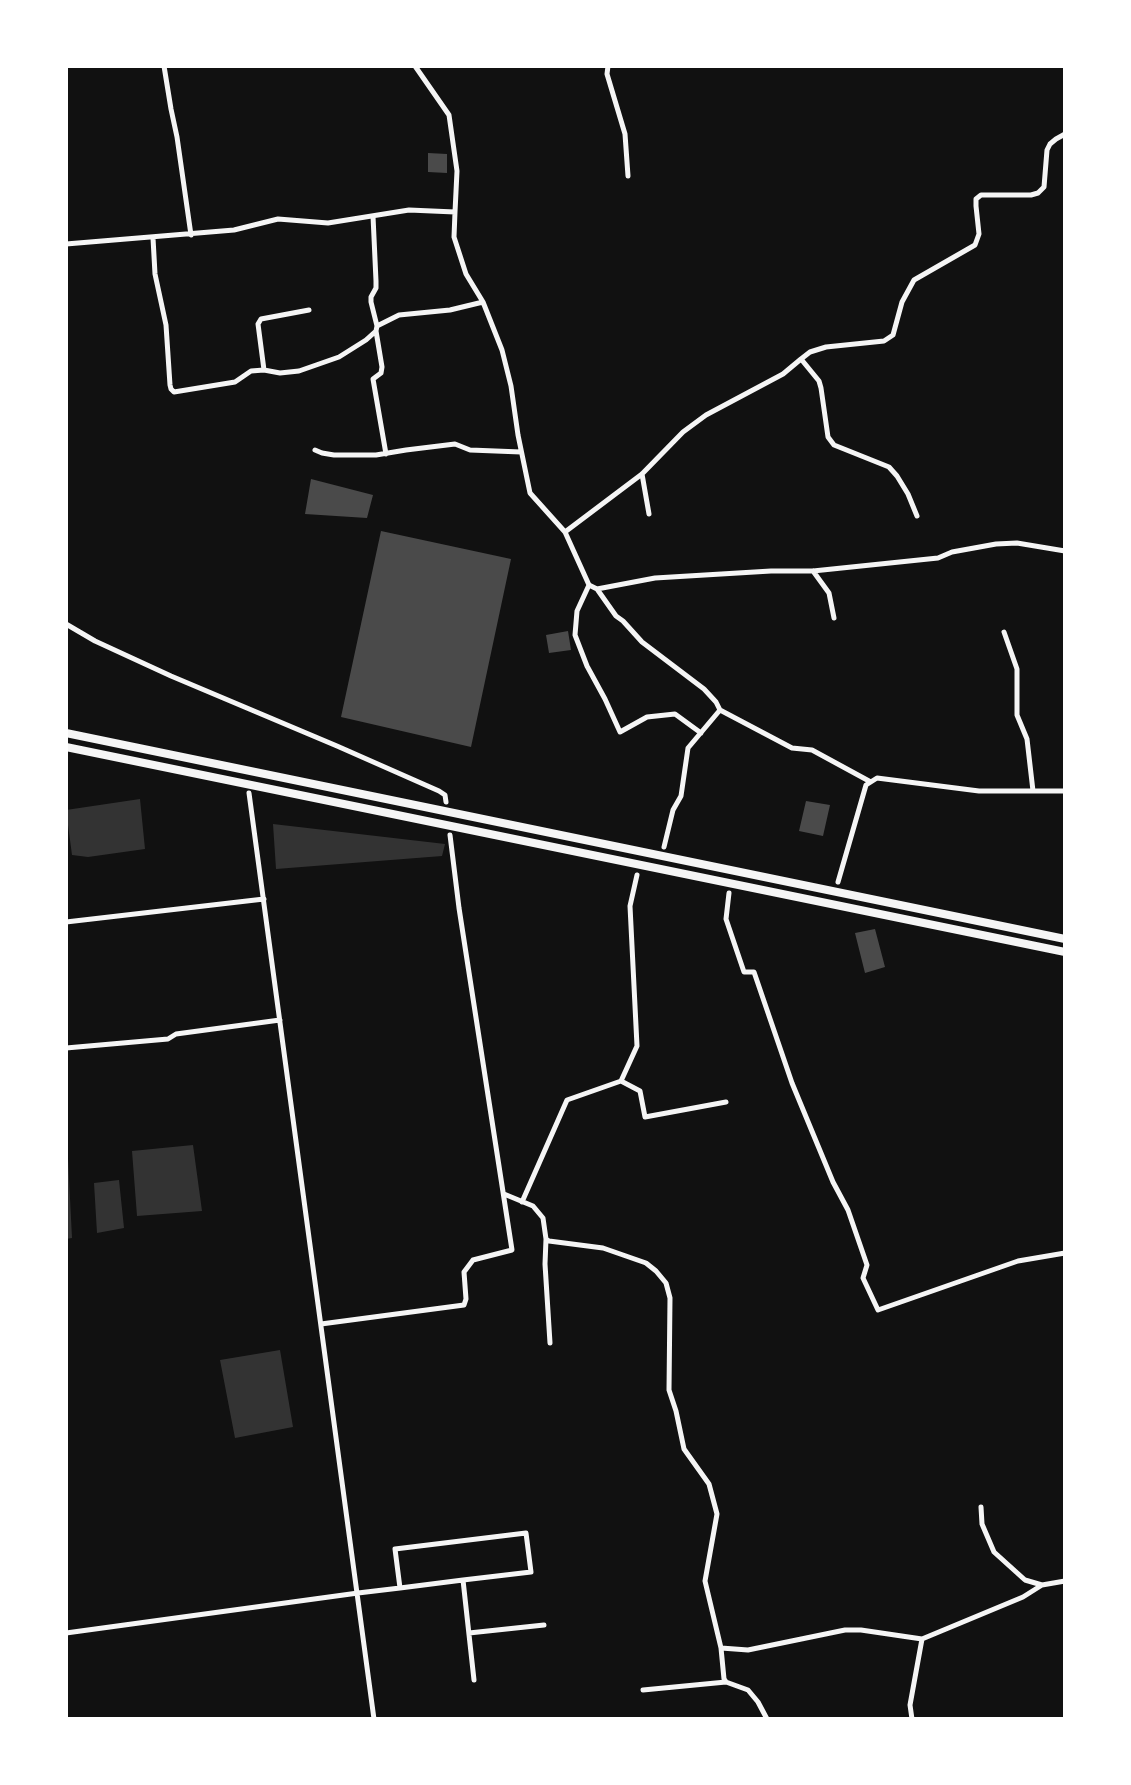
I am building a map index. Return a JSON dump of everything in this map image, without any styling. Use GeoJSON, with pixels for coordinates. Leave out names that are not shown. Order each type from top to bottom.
{"type":"FeatureCollection","features":[{"type":"Feature","properties":{"kind":"highway"},"geometry":{"type":"LineString","coordinates":[[66,733],[1065,939]]}},
{"type":"Feature","properties":{"kind":"highway"},"geometry":{"type":"LineString","coordinates":[[66,747],[1065,952]]}},
{"type":"Feature","properties":{"kind":"street"},"geometry":{"type":"LineString","coordinates":[[164,66],[177,136],[191,235]]}},
{"type":"Feature","properties":{"kind":"street"},"geometry":{"type":"LineString","coordinates":[[415,66],[449,115],[457,171],[454,237],[466,274],[483,302],[502,350],[511,386],[521,452],[530,493],[565,532],[589,585],[597,589],[616,616],[642,642],[704,689],[716,702],[720,710],[792,748],[812,750],[869,782]]}},
{"type":"Feature","properties":{"kind":"street"},"geometry":{"type":"LineString","coordinates":[[608,66],[607,74],[625,134],[628,176]]}},
{"type":"Feature","properties":{"kind":"street"},"geometry":{"type":"LineString","coordinates":[[565,532],[642,474],[683,432],[706,415],[783,374],[810,352],[826,346],[884,341],[893,335],[902,302],[914,280],[975,245],[979,234],[976,199],[981,195],[1031,195],[1038,193],[1044,187],[1047,150],[1050,144],[1065,134]]}},
{"type":"Feature","properties":{"kind":"street"},"geometry":{"type":"LineString","coordinates":[[66,244],[234,230],[278,219],[328,223],[409,210],[455,212]]}},
{"type":"Feature","properties":{"kind":"street"},"geometry":{"type":"LineString","coordinates":[[373,216],[376,288],[371,297],[371,302],[377,328],[382,367],[381,373],[373,379],[386,454]]}},
{"type":"Feature","properties":{"kind":"street"},"geometry":{"type":"LineString","coordinates":[[153,238],[155,274],[166,325],[171,390],[174,392],[235,382],[251,371],[264,370],[280,373],[300,371],[339,357],[366,340],[377,328],[399,315],[450,310],[483,302]]}},
{"type":"Feature","properties":{"kind":"street"},"geometry":{"type":"LineString","coordinates":[[264,370],[258,324],[261,319],[309,310]]}},
{"type":"Feature","properties":{"kind":"street"},"geometry":{"type":"LineString","coordinates":[[802,358],[819,381],[828,437],[834,445],[890,467],[908,494],[917,516]]}},
{"type":"Feature","properties":{"kind":"street"},"geometry":{"type":"LineString","coordinates":[[315,450],[322,454],[352,456],[386,454],[455,444],[470,450],[521,452]]}},
{"type":"Feature","properties":{"kind":"street"},"geometry":{"type":"LineString","coordinates":[[642,474],[648,514]]}},
{"type":"Feature","properties":{"kind":"street"},"geometry":{"type":"LineString","coordinates":[[597,589],[655,578],[771,571],[813,571],[938,558],[952,552],[996,544],[1017,543],[1065,551]]}},
{"type":"Feature","properties":{"kind":"street"},"geometry":{"type":"LineString","coordinates":[[813,571],[828,593],[834,618]]}},
{"type":"Feature","properties":{"kind":"street"},"geometry":{"type":"LineString","coordinates":[[589,585],[577,611],[575,635],[587,666],[605,698],[620,732],[647,717],[675,714],[701,733]]}},
{"type":"Feature","properties":{"kind":"street"},"geometry":{"type":"LineString","coordinates":[[66,624],[95,641],[171,676],[440,791],[445,795],[446,802]]}},
{"type":"Feature","properties":{"kind":"street"},"geometry":{"type":"LineString","coordinates":[[1004,632],[1016,669],[1017,715],[1027,739],[1033,791]]}},
{"type":"Feature","properties":{"kind":"street"},"geometry":{"type":"LineString","coordinates":[[664,847],[673,810],[681,796],[688,748],[720,710]]}},
{"type":"Feature","properties":{"kind":"street"},"geometry":{"type":"LineString","coordinates":[[838,882],[866,785],[877,778],[979,791],[1065,791]]}},
{"type":"Feature","properties":{"kind":"street"},"geometry":{"type":"LineString","coordinates":[[249,793],[374,1719]]}},
{"type":"Feature","properties":{"kind":"street"},"geometry":{"type":"LineString","coordinates":[[321,1324],[464,1305],[466,1299],[464,1272],[473,1260],[512,1250],[450,836]]}},
{"type":"Feature","properties":{"kind":"street"},"geometry":{"type":"LineString","coordinates":[[522,1202],[567,1100],[622,1081],[637,1046],[630,906],[637,874]]}},
{"type":"Feature","properties":{"kind":"street"},"geometry":{"type":"LineString","coordinates":[[729,893],[726,920],[744,972],[754,972],[792,1083],[833,1182],[848,1210],[867,1265],[863,1278],[878,1310],[1018,1261],[1065,1253]]}},
{"type":"Feature","properties":{"kind":"street"},"geometry":{"type":"LineString","coordinates":[[66,922],[264,898]]}},
{"type":"Feature","properties":{"kind":"street"},"geometry":{"type":"LineString","coordinates":[[66,1048],[168,1039],[176,1034],[280,1020]]}},
{"type":"Feature","properties":{"kind":"street"},"geometry":{"type":"LineString","coordinates":[[622,1081],[640,1091],[645,1117],[726,1102]]}},
{"type":"Feature","properties":{"kind":"street"},"geometry":{"type":"LineString","coordinates":[[504,1194],[533,1206],[543,1218],[546,1239],[545,1264],[550,1344]]}},
{"type":"Feature","properties":{"kind":"street"},"geometry":{"type":"LineString","coordinates":[[546,1239],[549,1241],[603,1248],[646,1263],[666,1283],[670,1298],[669,1390],[676,1411],[684,1449],[709,1484],[717,1514],[705,1581],[722,1648],[724,1679],[726,1682]]}},
{"type":"Feature","properties":{"kind":"street"},"geometry":{"type":"LineString","coordinates":[[981,1507],[982,1524],[994,1552],[1025,1580],[1042,1585]]}},
{"type":"Feature","properties":{"kind":"street"},"geometry":{"type":"LineString","coordinates":[[66,1634],[358,1593],[400,1588],[462,1580],[531,1572],[526,1533],[395,1549],[400,1588]]}},
{"type":"Feature","properties":{"kind":"street"},"geometry":{"type":"LineString","coordinates":[[462,1580],[474,1680]]}},
{"type":"Feature","properties":{"kind":"street"},"geometry":{"type":"LineString","coordinates":[[722,1648],[748,1650],[845,1630],[861,1630],[922,1639],[1023,1597],[1042,1585],[1065,1581]]}},
{"type":"Feature","properties":{"kind":"street"},"geometry":{"type":"LineString","coordinates":[[469,1633],[544,1625]]}},
{"type":"Feature","properties":{"kind":"street"},"geometry":{"type":"LineString","coordinates":[[912,1719],[910,1705],[922,1639]]}},
{"type":"Feature","properties":{"kind":"street"},"geometry":{"type":"LineString","coordinates":[[643,1690],[726,1682],[748,1690],[758,1702],[767,1719]]}},
{"type":"Feature","properties":{"kind":"shaded area"},"geometry":{"type":"Polygon","coordinates":[[[140,799],[145,849],[88,857],[72,855],[66,810],[140,799]]]}},
{"type":"Feature","properties":{"kind":"shaded area"},"geometry":{"type":"Polygon","coordinates":[[[273,824],[445,844],[442,856],[276,869],[273,824]]]}},
{"type":"Feature","properties":{"kind":"shaded area"},"geometry":{"type":"Polygon","coordinates":[[[66,1118],[72,1238],[66,1239],[66,1118]]]}},
{"type":"Feature","properties":{"kind":"shaded area"},"geometry":{"type":"Polygon","coordinates":[[[193,1145],[202,1211],[137,1216],[132,1151],[193,1145]]]}},
{"type":"Feature","properties":{"kind":"shaded area"},"geometry":{"type":"Polygon","coordinates":[[[119,1180],[124,1228],[97,1233],[94,1183],[119,1180]]]}},
{"type":"Feature","properties":{"kind":"shaded area"},"geometry":{"type":"Polygon","coordinates":[[[280,1350],[293,1427],[235,1438],[220,1360],[280,1350]]]}},
{"type":"Feature","properties":{"kind":"building"},"geometry":{"type":"Polygon","coordinates":[[[428,153],[447,154],[447,173],[428,172],[428,153]]]}},
{"type":"Feature","properties":{"kind":"building"},"geometry":{"type":"Polygon","coordinates":[[[311,479],[373,495],[367,518],[305,514],[311,479]]]}},
{"type":"Feature","properties":{"kind":"building"},"geometry":{"type":"Polygon","coordinates":[[[381,531],[511,559],[471,747],[341,717],[381,531]]]}},
{"type":"Feature","properties":{"kind":"building"},"geometry":{"type":"Polygon","coordinates":[[[568,631],[571,650],[549,653],[546,635],[568,631]]]}},
{"type":"Feature","properties":{"kind":"building"},"geometry":{"type":"Polygon","coordinates":[[[806,801],[830,805],[823,836],[799,831],[806,801]]]}},
{"type":"Feature","properties":{"kind":"building"},"geometry":{"type":"Polygon","coordinates":[[[875,929],[885,967],[865,973],[855,933],[875,929]]]}}]}
